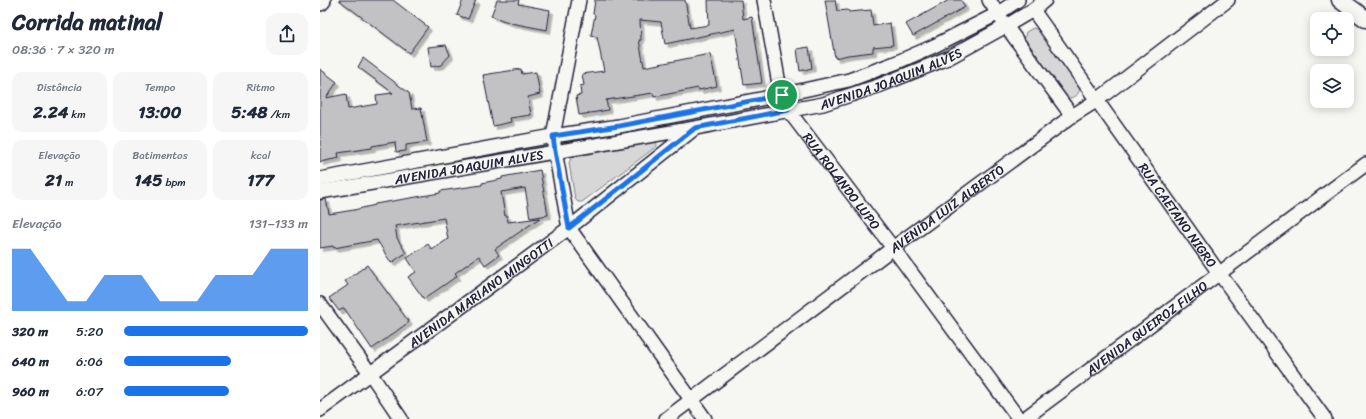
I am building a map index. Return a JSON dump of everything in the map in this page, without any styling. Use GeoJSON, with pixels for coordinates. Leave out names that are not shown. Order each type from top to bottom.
{"type":"FeatureCollection","features":[{"type":"Feature","properties":{"kind":"street"},"geometry":{"type":"LineString","coordinates":[[579,0],[553,136],[569,228],[705,419]]}},
{"type":"Feature","properties":{"kind":"street","name":"RUA ROLANDO LUPO"},"geometry":{"type":"LineString","coordinates":[[764,0],[782,95],[788,110],[893,248],[1019,419]]}},
{"type":"Feature","properties":{"kind":"street"},"geometry":{"type":"LineString","coordinates":[[989,0],[997,14],[1072,116]]}},
{"type":"Feature","properties":{"kind":"street","name":"AVENIDA JOAQUIM ALVES"},"geometry":{"type":"LineString","coordinates":[[320,179],[553,136],[619,126],[782,95],[849,80],[895,63],[934,46],[997,14],[1018,0]]}},
{"type":"Feature","properties":{"kind":"street","name":"AVENIDA JOAQUIM ALVES"},"geometry":{"type":"LineString","coordinates":[[320,192],[695,128],[823,104],[878,86],[948,58],[1006,26],[1046,0]]}},
{"type":"Feature","properties":{"kind":"street","name":"AVENIDA LUIZ ALBERTO"},"geometry":{"type":"LineString","coordinates":[[666,419],[893,248],[1072,116],[1096,101],[1228,0]]}},
{"type":"Feature","properties":{"kind":"street"},"geometry":{"type":"LineString","coordinates":[[1342,1],[1366,19]]}},
{"type":"Feature","properties":{"kind":"street","name":"RUA CAETANO NIGRO"},"geometry":{"type":"LineString","coordinates":[[1032,10],[1219,273],[1326,419]]}},
{"type":"Feature","properties":{"kind":"street","name":"AVENIDA MARIANO MINGOTTI"},"geometry":{"type":"LineString","coordinates":[[320,410],[569,228],[695,128]]}},
{"type":"Feature","properties":{"kind":"street","name":"AVENIDA QUEIROZ FILHO"},"geometry":{"type":"LineString","coordinates":[[1024,419],[1366,164]]}},
{"type":"Feature","properties":{"kind":"street"},"geometry":{"type":"LineString","coordinates":[[320,304],[402,419]]}},
{"type":"Feature","properties":{"kind":"shaded area"},"geometry":{"type":"Polygon","coordinates":[[[1033,28],[1039,30],[1080,87],[1076,96],[1071,98],[1066,97],[1024,40],[1026,32],[1033,28]]]}},
{"type":"Feature","properties":{"kind":"shaded area"},"geometry":{"type":"Polygon","coordinates":[[[655,142],[657,146],[582,202],[578,202],[575,199],[569,163],[572,156],[655,142]]]}},
{"type":"Feature","properties":{"kind":"building"},"geometry":{"type":"Polygon","coordinates":[[[339,0],[393,0],[428,27],[409,53],[339,0]]]}},
{"type":"Feature","properties":{"kind":"building"},"geometry":{"type":"Polygon","coordinates":[[[463,0],[476,0],[468,19],[457,15],[463,0]]]}},
{"type":"Feature","properties":{"kind":"building"},"geometry":{"type":"Polygon","coordinates":[[[497,0],[519,0],[518,4],[550,10],[547,30],[511,23],[491,16],[497,0]]]}},
{"type":"Feature","properties":{"kind":"building"},"geometry":{"type":"Polygon","coordinates":[[[595,0],[685,0],[690,28],[709,25],[708,0],[741,0],[743,19],[752,17],[762,83],[744,85],[735,29],[665,44],[661,22],[640,20],[641,40],[639,40],[644,67],[710,54],[717,86],[699,90],[698,88],[654,97],[653,93],[606,100],[608,110],[579,115],[576,96],[581,95],[580,86],[584,85],[582,74],[604,71],[597,37],[591,35],[595,15],[593,14],[595,0]]]}},
{"type":"Feature","properties":{"kind":"building"},"geometry":{"type":"Polygon","coordinates":[[[825,0],[835,0],[837,11],[848,10],[849,12],[871,10],[873,26],[890,23],[893,45],[873,47],[873,52],[835,58],[825,0]]]}},
{"type":"Feature","properties":{"kind":"building"},"geometry":{"type":"Polygon","coordinates":[[[949,0],[961,0],[965,7],[913,36],[906,24],[949,0]]]}},
{"type":"Feature","properties":{"kind":"building"},"geometry":{"type":"Polygon","coordinates":[[[446,45],[450,55],[441,65],[431,67],[428,47],[446,45]]]}},
{"type":"Feature","properties":{"kind":"building"},"geometry":{"type":"Polygon","coordinates":[[[809,47],[812,68],[800,71],[797,49],[809,47]]]}},
{"type":"Feature","properties":{"kind":"building"},"geometry":{"type":"Polygon","coordinates":[[[363,58],[409,93],[412,109],[421,108],[427,142],[406,145],[406,151],[396,152],[395,142],[372,146],[372,148],[338,153],[339,158],[320,162],[320,69],[337,82],[326,98],[346,94],[348,109],[377,104],[376,95],[393,93],[358,67],[363,58]]]}},
{"type":"Feature","properties":{"kind":"building"},"geometry":{"type":"Polygon","coordinates":[[[521,69],[522,74],[536,72],[540,94],[528,97],[531,115],[510,118],[511,122],[493,126],[483,75],[521,69]]]}},
{"type":"Feature","properties":{"kind":"building"},"geometry":{"type":"Polygon","coordinates":[[[540,170],[548,215],[530,218],[525,188],[501,192],[505,216],[507,215],[508,222],[540,218],[495,249],[499,255],[485,265],[479,256],[455,273],[457,276],[424,299],[408,277],[416,272],[407,258],[428,244],[432,250],[448,239],[444,218],[395,226],[397,238],[406,253],[391,263],[377,240],[334,248],[333,246],[320,248],[320,200],[326,199],[329,214],[354,210],[375,204],[440,193],[440,191],[482,185],[482,183],[502,179],[502,177],[540,170]]]}},
{"type":"Feature","properties":{"kind":"building"},"geometry":{"type":"Polygon","coordinates":[[[367,265],[409,322],[372,349],[344,308],[339,311],[329,298],[348,285],[345,281],[367,265]]]}},
{"type":"Feature","properties":{"kind":"route"},"geometry":{"type":"LineString","coordinates":[[782,95],[788,110],[695,128],[569,228],[553,136],[619,126],[782,95]]}}]}
